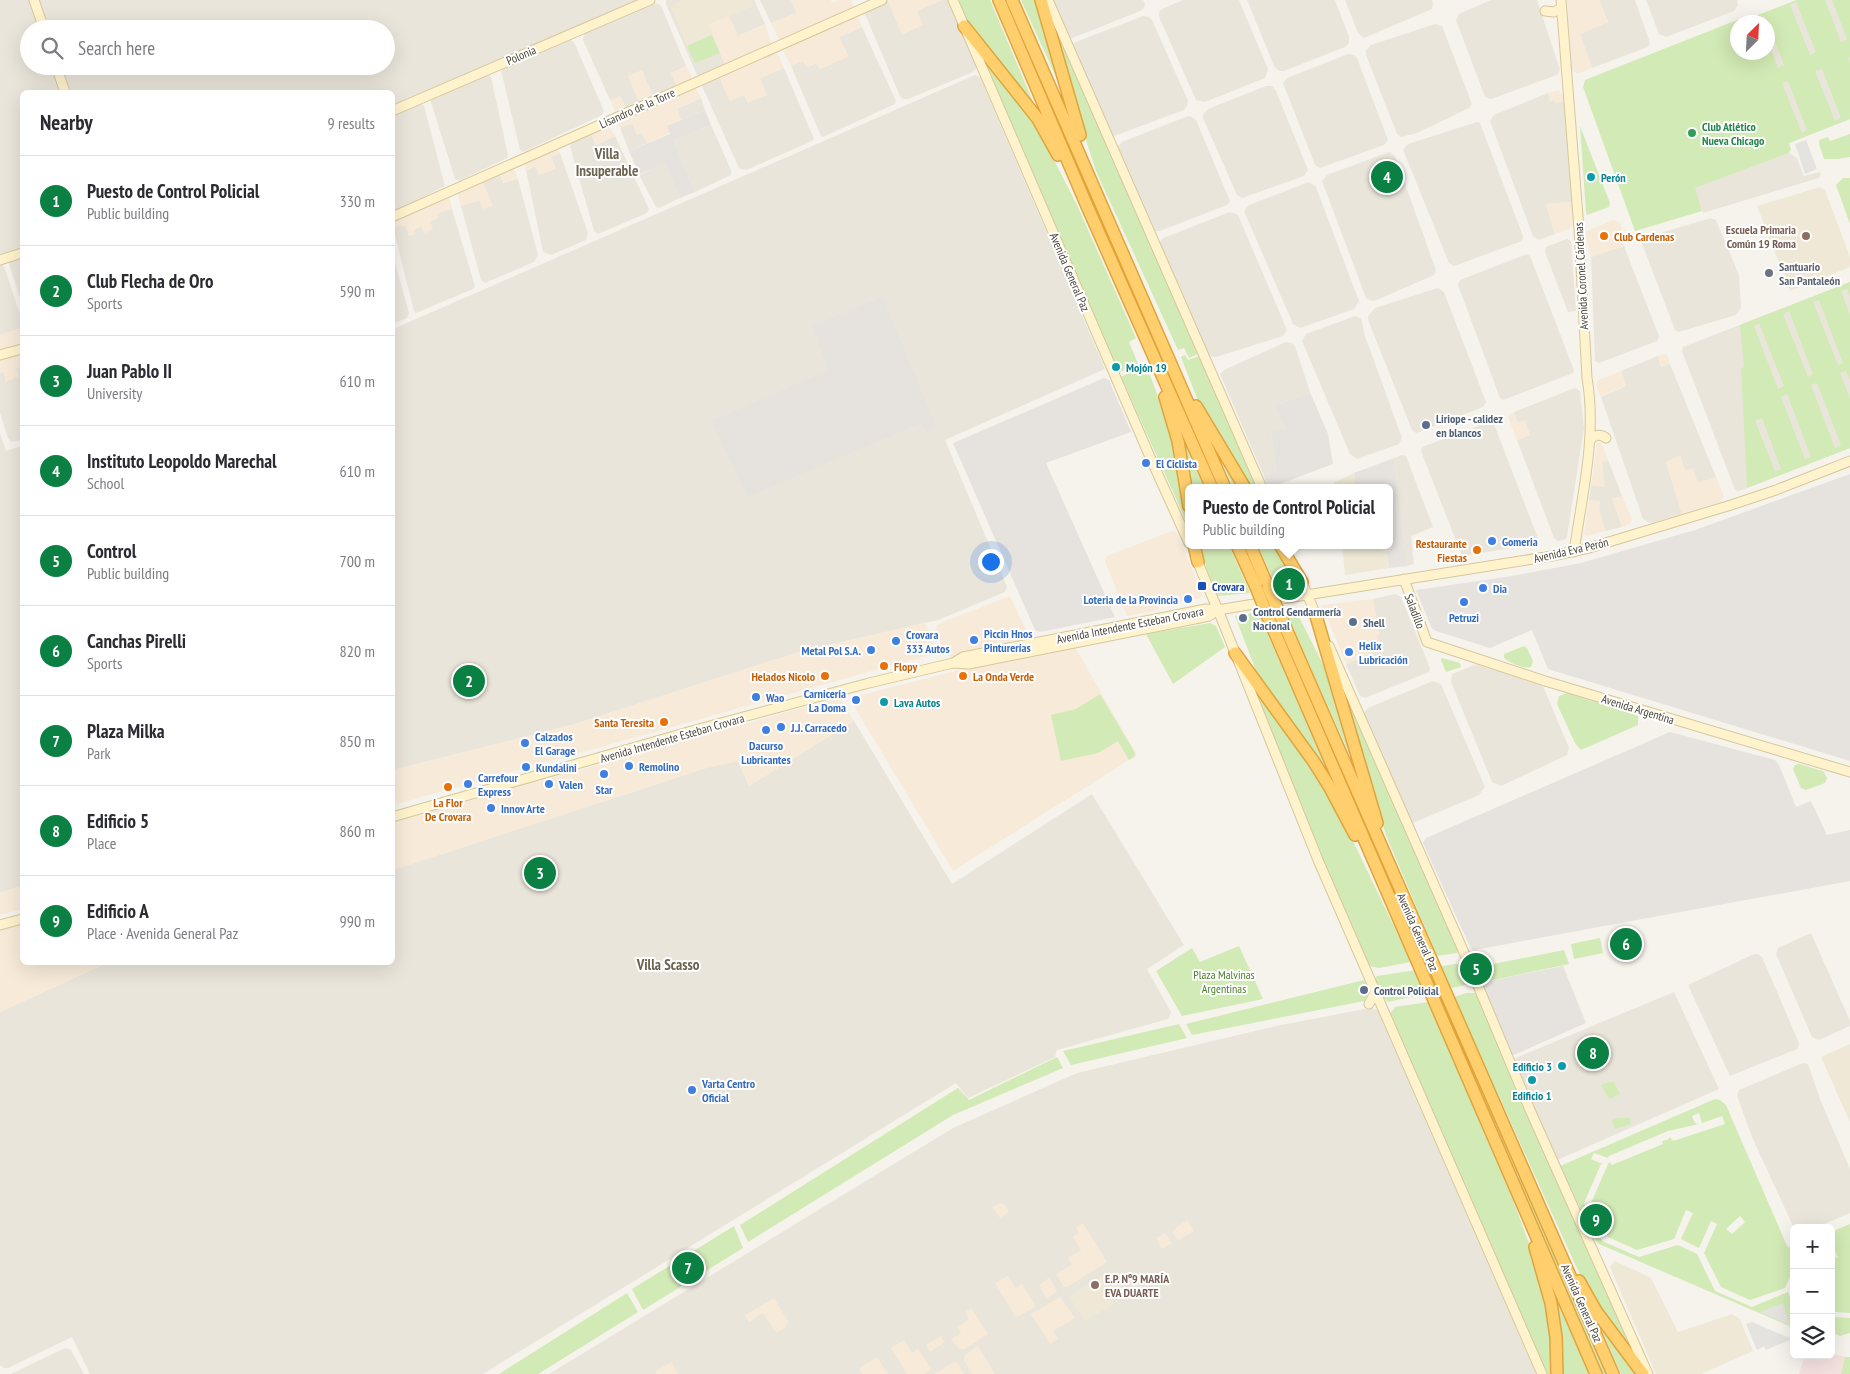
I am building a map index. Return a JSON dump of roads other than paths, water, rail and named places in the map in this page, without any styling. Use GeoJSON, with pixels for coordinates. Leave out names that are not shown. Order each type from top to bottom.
{"type":"FeatureCollection","features":[{"type":"Feature","properties":{"kind":"highway"},"geometry":{"type":"LineString","coordinates":[[1000,0],[1087,206],[1210,484]]}},
{"type":"Feature","properties":{"kind":"highway"},"geometry":{"type":"LineString","coordinates":[[1012,0],[1223,484]]}},
{"type":"Feature","properties":{"kind":"highway"},"geometry":{"type":"LineString","coordinates":[[1041,0],[1071,111],[1103,206]]}},
{"type":"Feature","properties":{"kind":"highway"},"geometry":{"type":"LineString","coordinates":[[964,26],[1038,119],[1087,206]]}},
{"type":"Feature","properties":{"kind":"highway"},"geometry":{"type":"LineString","coordinates":[[1167,352],[1243,484]]}},
{"type":"Feature","properties":{"kind":"highway"},"geometry":{"type":"LineString","coordinates":[[1154,356],[1178,441],[1185,484]]}},
{"type":"Feature","properties":{"kind":"highway"},"geometry":{"type":"LineString","coordinates":[[1195,549],[1198,562]]}},
{"type":"Feature","properties":{"kind":"highway","name":"Avenida General Paz"},"geometry":{"type":"LineString","coordinates":[[1239,549],[1596,1374]]}},
{"type":"Feature","properties":{"kind":"highway","name":"Avenida General Paz"},"geometry":{"type":"LineString","coordinates":[[1252,549],[1612,1374]]}},
{"type":"Feature","properties":{"kind":"highway"},"geometry":{"type":"LineString","coordinates":[[1282,549],[1302,582]]}},
{"type":"Feature","properties":{"kind":"highway"},"geometry":{"type":"LineString","coordinates":[[1316,616],[1391,870]]}},
{"type":"Feature","properties":{"kind":"highway"},"geometry":{"type":"LineString","coordinates":[[1235,653],[1322,774],[1394,907]]}},
{"type":"Feature","properties":{"kind":"highway"},"geometry":{"type":"LineString","coordinates":[[1524,1207],[1551,1303],[1556,1337],[1558,1374]]}},
{"type":"Feature","properties":{"kind":"highway"},"geometry":{"type":"LineString","coordinates":[[1549,1228],[1596,1311],[1643,1374]]}},
{"type":"Feature","properties":{"kind":"street"},"geometry":{"type":"LineString","coordinates":[[34,0],[41,20]]}},
{"type":"Feature","properties":{"kind":"street","name":"Polonia"},"geometry":{"type":"LineString","coordinates":[[395,110],[650,0]]}},
{"type":"Feature","properties":{"kind":"street","name":"Lisandro de la Torre"},"geometry":{"type":"LineString","coordinates":[[395,216],[882,0]]}},
{"type":"Feature","properties":{"kind":"street","name":"Avenida General Paz"},"geometry":{"type":"LineString","coordinates":[[953,0],[1150,457],[1185,533]]}},
{"type":"Feature","properties":{"kind":"street"},"geometry":{"type":"LineString","coordinates":[[1048,0],[1260,484]]}},
{"type":"Feature","properties":{"kind":"street"},"geometry":{"type":"LineString","coordinates":[[1545,11],[1554,12],[1561,4]]}},
{"type":"Feature","properties":{"kind":"street","name":"Avenida Coronel Cárdenas"},"geometry":{"type":"LineString","coordinates":[[1561,4],[1570,104],[1591,419],[1590,441],[1574,552]]}},
{"type":"Feature","properties":{"kind":"street"},"geometry":{"type":"LineString","coordinates":[[59,75],[64,90]]}},
{"type":"Feature","properties":{"kind":"street"},"geometry":{"type":"LineString","coordinates":[[0,260],[20,254]]}},
{"type":"Feature","properties":{"kind":"street"},"geometry":{"type":"LineString","coordinates":[[0,355],[20,349]]}},
{"type":"Feature","properties":{"kind":"street"},"geometry":{"type":"LineString","coordinates":[[1590,441],[1595,435],[1606,438]]}},
{"type":"Feature","properties":{"kind":"street","name":"Avenida Eva Perón"},"geometry":{"type":"LineString","coordinates":[[1281,599],[1574,552],[1732,505],[1776,490],[1850,460]]}},
{"type":"Feature","properties":{"kind":"street","name":"Avenida General Paz"},"geometry":{"type":"LineString","coordinates":[[1192,549],[1318,860],[1542,1374]]}},
{"type":"Feature","properties":{"kind":"street"},"geometry":{"type":"LineString","coordinates":[[1289,549],[1316,616],[1459,941],[1530,1110],[1648,1374]]}},
{"type":"Feature","properties":{"kind":"street","name":"Saladillo"},"geometry":{"type":"LineString","coordinates":[[1404,579],[1427,642]]}},
{"type":"Feature","properties":{"kind":"street"},"geometry":{"type":"LineString","coordinates":[[1218,610],[1254,604]]}},
{"type":"Feature","properties":{"kind":"street","name":"Avenida Intendente Esteban Crovara"},"geometry":{"type":"LineString","coordinates":[[395,815],[725,722],[953,663],[963,657],[1206,609],[1218,610]]}},
{"type":"Feature","properties":{"kind":"street","name":"Avenida Argentina"},"geometry":{"type":"LineString","coordinates":[[1427,642],[1545,680],[1850,772]]}},
{"type":"Feature","properties":{"kind":"street"},"geometry":{"type":"LineString","coordinates":[[0,925],[20,920]]}},
{"type":"Feature","properties":{"kind":"street"},"geometry":{"type":"LineString","coordinates":[[1368,1004],[1376,991]]}},
{"type":"Feature","properties":{"kind":"place","name":"Club Atlético Nueva Chicago"},"geometry":{"type":"Point","coordinates":[1692,133]}},
{"type":"Feature","properties":{"kind":"place","name":"Instituto Leopoldo Marechal"},"geometry":{"type":"Point","coordinates":[1387,177]}},
{"type":"Feature","properties":{"kind":"place","name":"Perón"},"geometry":{"type":"Point","coordinates":[1591,177]}},
{"type":"Feature","properties":{"kind":"place","name":"Club Cardenas"},"geometry":{"type":"Point","coordinates":[1604,236]}},
{"type":"Feature","properties":{"kind":"place","name":"Escuela Primaria Común 19 Roma"},"geometry":{"type":"Point","coordinates":[1806,236]}},
{"type":"Feature","properties":{"kind":"place","name":"Santuario San Pantaleón"},"geometry":{"type":"Point","coordinates":[1769,273]}},
{"type":"Feature","properties":{"kind":"place","name":"Mojón 19"},"geometry":{"type":"Point","coordinates":[1116,367]}},
{"type":"Feature","properties":{"kind":"place","name":"Liriope - calidez en blancos"},"geometry":{"type":"Point","coordinates":[1426,425]}},
{"type":"Feature","properties":{"kind":"place","name":"El Ciclista"},"geometry":{"type":"Point","coordinates":[1146,463]}},
{"type":"Feature","properties":{"kind":"place","name":"Gomeria"},"geometry":{"type":"Point","coordinates":[1492,541]}},
{"type":"Feature","properties":{"kind":"place","name":"Restaurante Fiestas"},"geometry":{"type":"Point","coordinates":[1477,550]}},
{"type":"Feature","properties":{"kind":"place","name":"Puesto de Control Policial"},"geometry":{"type":"Point","coordinates":[1289,584]}},
{"type":"Feature","properties":{"kind":"place","name":"Crovara"},"geometry":{"type":"Point","coordinates":[1202,586]}},
{"type":"Feature","properties":{"kind":"place","name":"Dia"},"geometry":{"type":"Point","coordinates":[1483,588]}},
{"type":"Feature","properties":{"kind":"place","name":"Loteria de la Provincia"},"geometry":{"type":"Point","coordinates":[1188,599]}},
{"type":"Feature","properties":{"kind":"place","name":"Petruzi"},"geometry":{"type":"Point","coordinates":[1464,602]}},
{"type":"Feature","properties":{"kind":"place","name":"Control Gendarmería Nacional"},"geometry":{"type":"Point","coordinates":[1243,618]}},
{"type":"Feature","properties":{"kind":"place","name":"Shell"},"geometry":{"type":"Point","coordinates":[1353,622]}},
{"type":"Feature","properties":{"kind":"place","name":"Piccin Hnos Pinturerías"},"geometry":{"type":"Point","coordinates":[974,640]}},
{"type":"Feature","properties":{"kind":"place","name":"Crovara 333 Autos"},"geometry":{"type":"Point","coordinates":[896,641]}},
{"type":"Feature","properties":{"kind":"place","name":"Metal Pol S.A."},"geometry":{"type":"Point","coordinates":[871,650]}},
{"type":"Feature","properties":{"kind":"place","name":"Helix Lubricación"},"geometry":{"type":"Point","coordinates":[1349,652]}},
{"type":"Feature","properties":{"kind":"place","name":"Flopy"},"geometry":{"type":"Point","coordinates":[884,666]}},
{"type":"Feature","properties":{"kind":"place","name":"Helados Nicolo"},"geometry":{"type":"Point","coordinates":[825,676]}},
{"type":"Feature","properties":{"kind":"place","name":"La Onda Verde"},"geometry":{"type":"Point","coordinates":[963,676]}},
{"type":"Feature","properties":{"kind":"place","name":"Club Flecha de Oro"},"geometry":{"type":"Point","coordinates":[469,681]}},
{"type":"Feature","properties":{"kind":"place","name":"Wao"},"geometry":{"type":"Point","coordinates":[756,697]}},
{"type":"Feature","properties":{"kind":"place","name":"Carnicería La Doma"},"geometry":{"type":"Point","coordinates":[856,700]}},
{"type":"Feature","properties":{"kind":"place","name":"Lava Autos"},"geometry":{"type":"Point","coordinates":[884,702]}},
{"type":"Feature","properties":{"kind":"place","name":"Santa Teresita"},"geometry":{"type":"Point","coordinates":[664,722]}},
{"type":"Feature","properties":{"kind":"place","name":"J.J. Carracedo"},"geometry":{"type":"Point","coordinates":[781,727]}},
{"type":"Feature","properties":{"kind":"place","name":"Dacurso Lubricantes"},"geometry":{"type":"Point","coordinates":[766,730]}},
{"type":"Feature","properties":{"kind":"place","name":"Calzados El Garage"},"geometry":{"type":"Point","coordinates":[525,743]}},
{"type":"Feature","properties":{"kind":"place","name":"Remolino"},"geometry":{"type":"Point","coordinates":[629,766]}},
{"type":"Feature","properties":{"kind":"place","name":"Kundalini"},"geometry":{"type":"Point","coordinates":[526,767]}},
{"type":"Feature","properties":{"kind":"place","name":"Star"},"geometry":{"type":"Point","coordinates":[604,774]}},
{"type":"Feature","properties":{"kind":"place","name":"Carrefour Express"},"geometry":{"type":"Point","coordinates":[468,784]}},
{"type":"Feature","properties":{"kind":"place","name":"Valen"},"geometry":{"type":"Point","coordinates":[549,784]}},
{"type":"Feature","properties":{"kind":"place","name":"La Flor De Crovara"},"geometry":{"type":"Point","coordinates":[448,787]}},
{"type":"Feature","properties":{"kind":"place","name":"Innov Arte"},"geometry":{"type":"Point","coordinates":[491,808]}},
{"type":"Feature","properties":{"kind":"place","name":"Juan Pablo II"},"geometry":{"type":"Point","coordinates":[540,873]}},
{"type":"Feature","properties":{"kind":"place","name":"Canchas Pirelli"},"geometry":{"type":"Point","coordinates":[1626,944]}},
{"type":"Feature","properties":{"kind":"place","name":"Control"},"geometry":{"type":"Point","coordinates":[1476,969]}},
{"type":"Feature","properties":{"kind":"place","name":"Control Policial"},"geometry":{"type":"Point","coordinates":[1364,990]}},
{"type":"Feature","properties":{"kind":"place","name":"Edificio 5"},"geometry":{"type":"Point","coordinates":[1593,1053]}},
{"type":"Feature","properties":{"kind":"place","name":"Edificio 3"},"geometry":{"type":"Point","coordinates":[1562,1066]}},
{"type":"Feature","properties":{"kind":"place","name":"Edificio 1"},"geometry":{"type":"Point","coordinates":[1532,1080]}},
{"type":"Feature","properties":{"kind":"place","name":"Varta Centro Oficial"},"geometry":{"type":"Point","coordinates":[692,1090]}},
{"type":"Feature","properties":{"kind":"place","name":"Edificio A"},"geometry":{"type":"Point","coordinates":[1596,1220]}},
{"type":"Feature","properties":{"kind":"place","name":"Plaza Milka"},"geometry":{"type":"Point","coordinates":[688,1268]}},
{"type":"Feature","properties":{"kind":"place","name":"E.P. Nº9 MARÍA EVA DUARTE"},"geometry":{"type":"Point","coordinates":[1095,1285]}},
{"type":"Feature","properties":{"kind":"district","name":"Villa Insuperable"},"geometry":{"type":"Point","coordinates":[607,162]}},
{"type":"Feature","properties":{"kind":"district","name":"Villa Scasso"},"geometry":{"type":"Point","coordinates":[668,964]}},
{"type":"Feature","properties":{"kind":"park label","name":"Plaza Malvinas Argentinas"},"geometry":{"type":"Point","coordinates":[1224,981]}}]}
